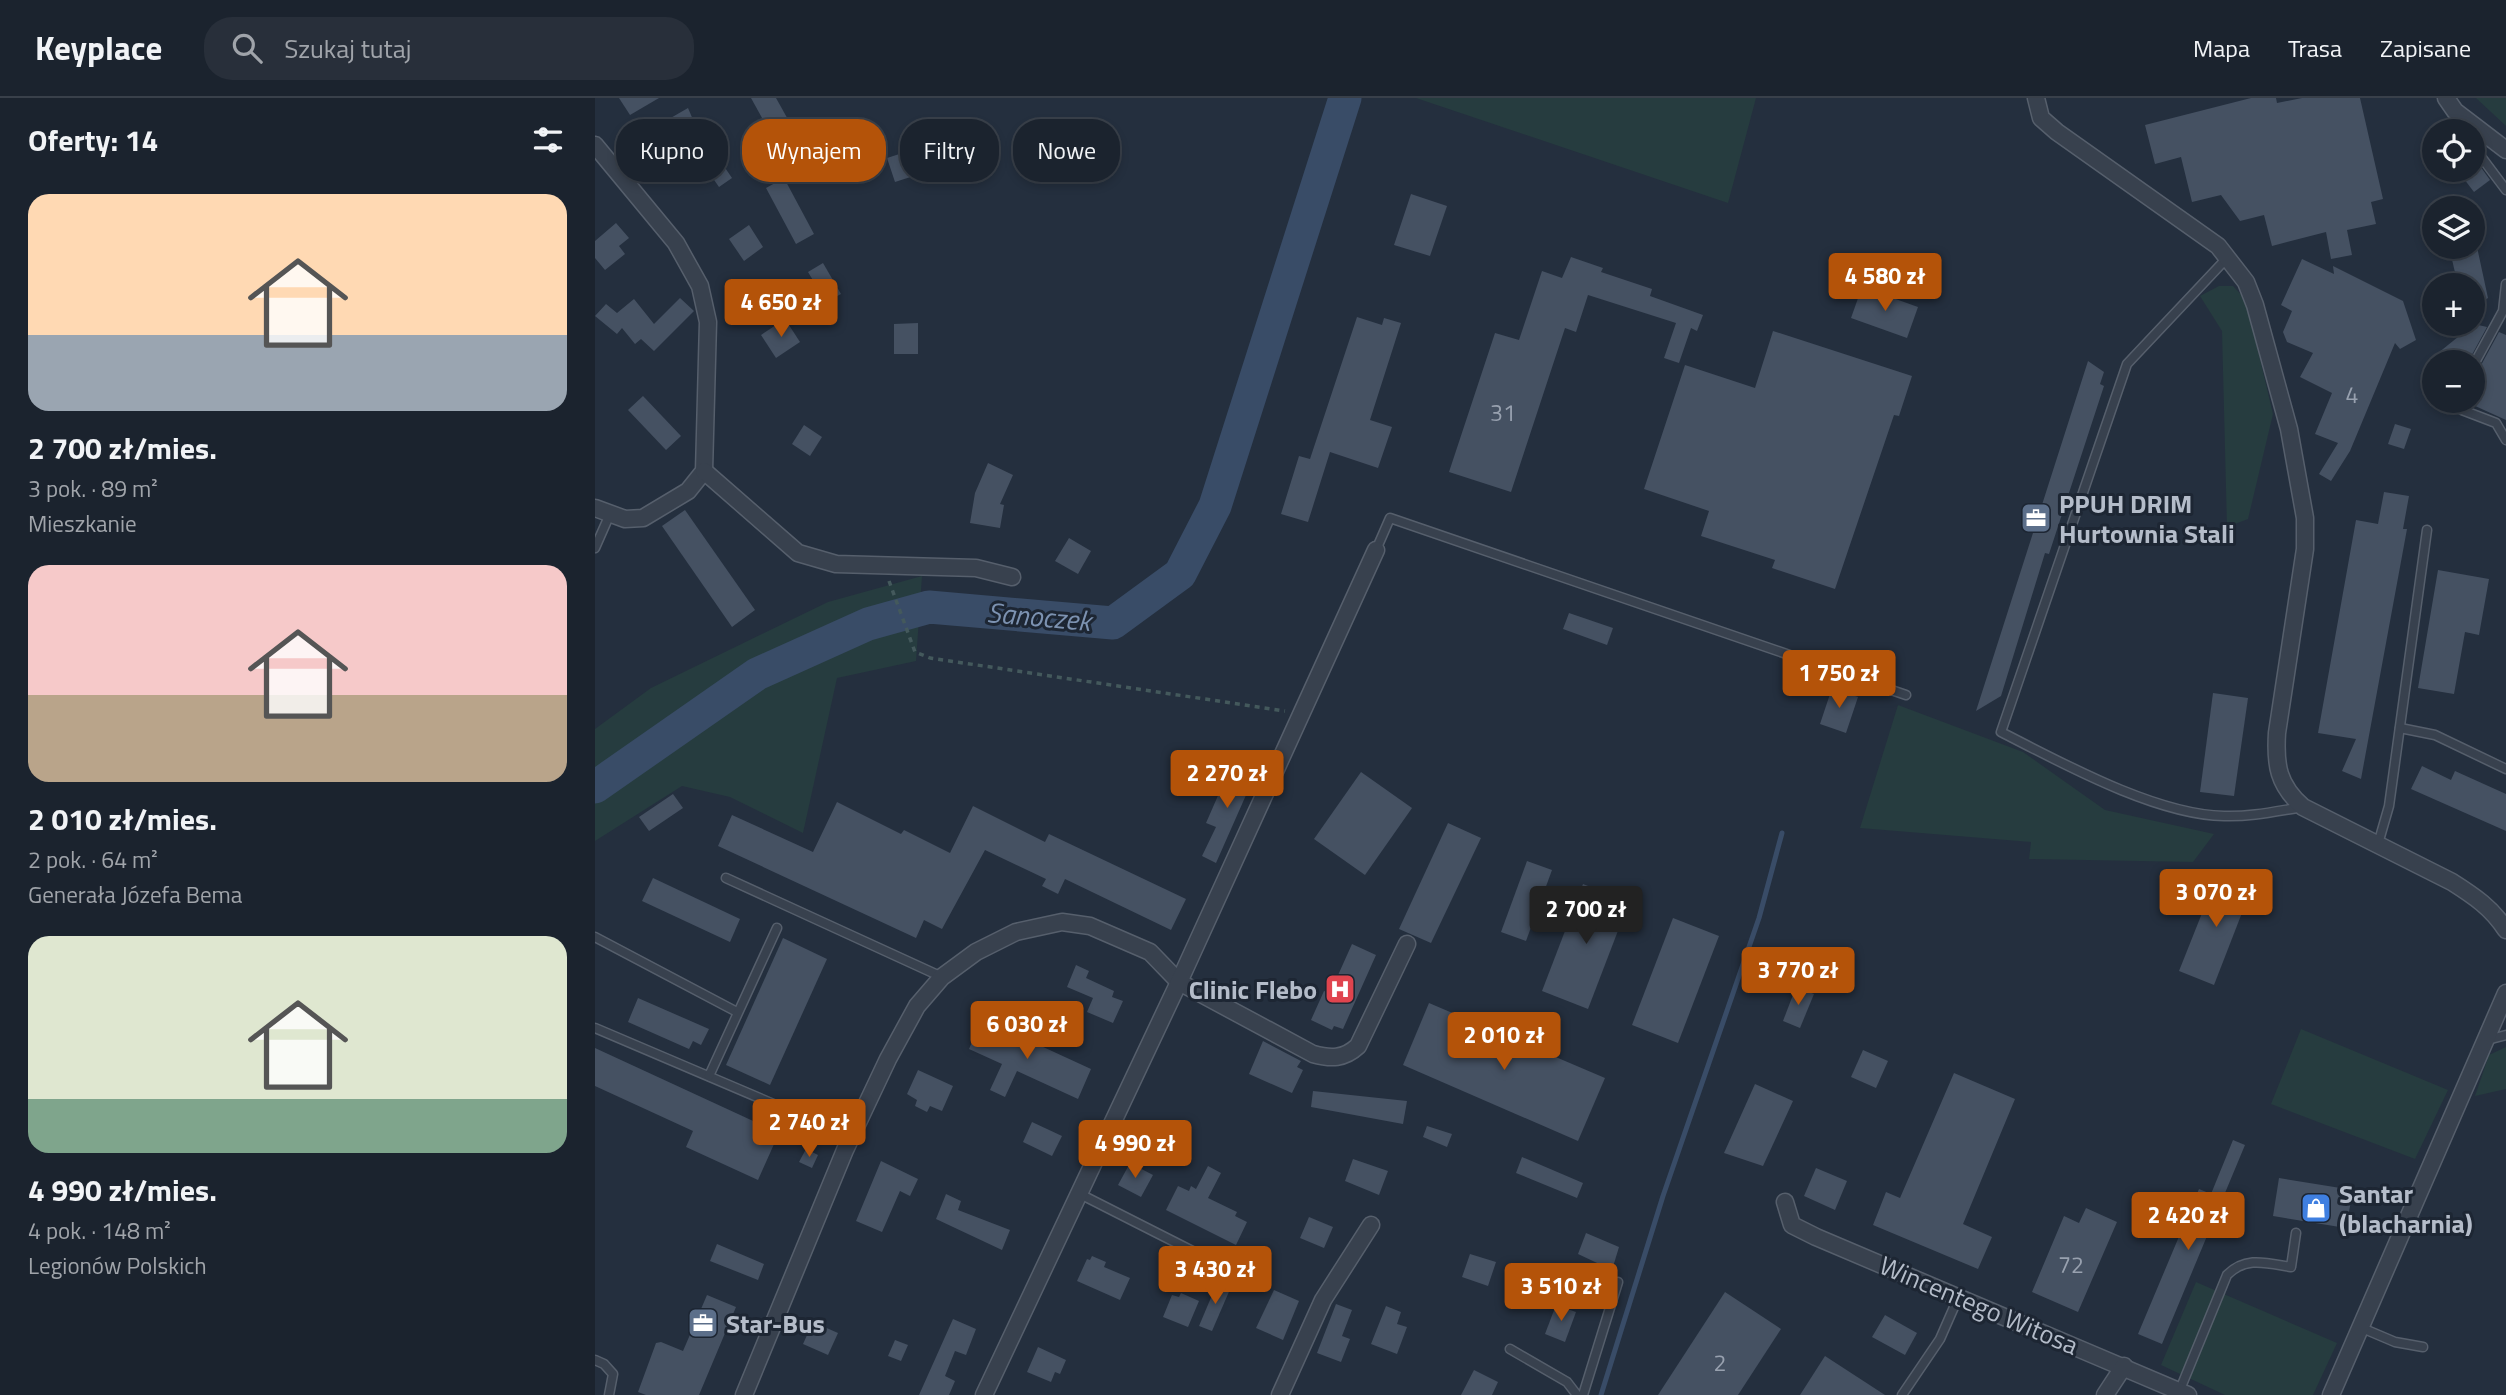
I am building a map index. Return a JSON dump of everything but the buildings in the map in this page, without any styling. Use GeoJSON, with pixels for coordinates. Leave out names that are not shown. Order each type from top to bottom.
{"type":"FeatureCollection","features":[{"type":"Feature","properties":{"kind":"street"},"geometry":{"type":"LineString","coordinates":[[2036,98],[2041,118],[2057,132],[2185,220],[2218,246],[2246,282],[2255,305],[2289,429],[2301,487],[2305,549],[2276,762],[2288,793],[2304,807],[2474,896],[2493,910],[2506,930]]}},
{"type":"Feature","properties":{"kind":"street"},"geometry":{"type":"LineString","coordinates":[[2451,105],[2506,149]]}},
{"type":"Feature","properties":{"kind":"street"},"geometry":{"type":"LineString","coordinates":[[595,145],[676,243],[700,286],[708,322],[704,471],[688,491],[643,518],[625,519],[603,511]]}},
{"type":"Feature","properties":{"kind":"street"},"geometry":{"type":"LineString","coordinates":[[704,471],[798,553],[837,565],[976,568],[1012,578]]}},
{"type":"Feature","properties":{"kind":"street"},"geometry":{"type":"LineString","coordinates":[[984,1395],[1179,982],[1376,550]]}},
{"type":"Feature","properties":{"kind":"street"},"geometry":{"type":"LineString","coordinates":[[744,1395],[851,1137],[918,1006],[942,977],[976,952],[1016,932],[1062,922],[1090,926],[1150,952],[1179,982],[1313,1054],[1340,1057],[1358,1046],[1367,1034],[1407,944]]}},
{"type":"Feature","properties":{"kind":"street"},"geometry":{"type":"LineString","coordinates":[[2331,1395],[2506,993]]}},
{"type":"Feature","properties":{"kind":"street","name":"Wincentego Witosa"},"geometry":{"type":"LineString","coordinates":[[1785,1202],[1792,1225],[2183,1393]]}},
{"type":"Feature","properties":{"kind":"street"},"geometry":{"type":"LineString","coordinates":[[1280,1395],[1324,1300],[1371,1226]]}},
{"type":"Feature","properties":{"kind":"street"},"geometry":{"type":"LineString","coordinates":[[2105,1395],[2124,1366]]}},
{"type":"Feature","properties":{"kind":"lane"},"geometry":{"type":"LineString","coordinates":[[2485,162],[2506,190]]}},
{"type":"Feature","properties":{"kind":"lane"},"geometry":{"type":"LineString","coordinates":[[2227,258],[2127,364],[2001,732],[2119,787],[2188,812],[2252,816],[2304,807]]}},
{"type":"Feature","properties":{"kind":"lane"},"geometry":{"type":"LineString","coordinates":[[2482,350],[2503,311],[2506,284]]}},
{"type":"Feature","properties":{"kind":"lane"},"geometry":{"type":"LineString","coordinates":[[2470,413],[2496,423],[2506,440]]}},
{"type":"Feature","properties":{"kind":"lane"},"geometry":{"type":"LineString","coordinates":[[595,548],[603,511]]}},
{"type":"Feature","properties":{"kind":"lane"},"geometry":{"type":"LineString","coordinates":[[1376,550],[1390,519],[1906,695]]}},
{"type":"Feature","properties":{"kind":"lane"},"geometry":{"type":"LineString","coordinates":[[2378,844],[2389,806],[2427,530]]}},
{"type":"Feature","properties":{"kind":"lane"},"geometry":{"type":"LineString","coordinates":[[2400,728],[2435,735],[2506,769]]}},
{"type":"Feature","properties":{"kind":"lane"},"geometry":{"type":"LineString","coordinates":[[726,878],[942,977]]}},
{"type":"Feature","properties":{"kind":"lane"},"geometry":{"type":"LineString","coordinates":[[709,1076],[777,928]]}},
{"type":"Feature","properties":{"kind":"lane"},"geometry":{"type":"LineString","coordinates":[[595,936],[737,1012]]}},
{"type":"Feature","properties":{"kind":"lane"},"geometry":{"type":"LineString","coordinates":[[595,1028],[851,1137]]}},
{"type":"Feature","properties":{"kind":"lane"},"geometry":{"type":"LineString","coordinates":[[2487,1040],[2506,1035]]}},
{"type":"Feature","properties":{"kind":"lane"},"geometry":{"type":"LineString","coordinates":[[1078,1193],[1220,1265],[1236,1267]]}},
{"type":"Feature","properties":{"kind":"lane"},"geometry":{"type":"LineString","coordinates":[[2183,1393],[2227,1275],[2237,1265],[2251,1261],[2291,1267],[2296,1233]]}},
{"type":"Feature","properties":{"kind":"lane"},"geometry":{"type":"LineString","coordinates":[[1583,1395],[1618,1282]]}},
{"type":"Feature","properties":{"kind":"lane"},"geometry":{"type":"LineString","coordinates":[[1902,1395],[1940,1339],[1959,1297]]}},
{"type":"Feature","properties":{"kind":"lane"},"geometry":{"type":"LineString","coordinates":[[2362,1328],[2395,1342],[2423,1347]]}},
{"type":"Feature","properties":{"kind":"lane"},"geometry":{"type":"LineString","coordinates":[[1510,1349],[1567,1382],[1577,1395]]}},
{"type":"Feature","properties":{"kind":"lane"},"geometry":{"type":"LineString","coordinates":[[595,1360],[604,1364],[613,1374],[609,1395]]}},
{"type":"Feature","properties":{"kind":"path"},"geometry":{"type":"LineString","coordinates":[[897,599],[915,652],[930,658],[1301,713]]}},
{"type":"Feature","properties":{"kind":"green space"},"geometry":{"type":"Polygon","coordinates":[[[1416,98],[1756,98],[1728,203],[1416,98]]]}},
{"type":"Feature","properties":{"kind":"green space"},"geometry":{"type":"Polygon","coordinates":[[[2476,98],[2506,98],[2506,126],[2476,98]]]}},
{"type":"Feature","properties":{"kind":"green space"},"geometry":{"type":"Polygon","coordinates":[[[2219,286],[2233,286],[2246,300],[2273,414],[2248,519],[2227,527],[2222,331],[2200,296],[2219,286]]]}},
{"type":"Feature","properties":{"kind":"green space"},"geometry":{"type":"Polygon","coordinates":[[[922,576],[916,661],[837,678],[803,833],[730,797],[682,786],[595,841],[595,729],[651,688],[828,602],[922,576]]]}},
{"type":"Feature","properties":{"kind":"green space"},"geometry":{"type":"Polygon","coordinates":[[[1898,705],[2023,752],[2105,810],[2214,834],[2193,862],[2029,859],[2031,842],[1860,828],[1898,705]]]}},
{"type":"Feature","properties":{"kind":"green space"},"geometry":{"type":"Polygon","coordinates":[[[2301,1029],[2448,1090],[2415,1159],[2271,1104],[2301,1029]]]}},
{"type":"Feature","properties":{"kind":"green space"},"geometry":{"type":"Polygon","coordinates":[[[2506,1047],[2506,1089],[2475,1096],[2489,1055],[2506,1047]]]}},
{"type":"Feature","properties":{"kind":"green space"},"geometry":{"type":"Polygon","coordinates":[[[2196,1282],[2337,1343],[2313,1395],[2225,1395],[2161,1365],[2196,1282]]]}},
{"type":"Feature","properties":{"kind":"waterway","name":"Sanoczek"},"geometry":{"type":"LineString","coordinates":[[595,787],[757,674],[868,624],[929,607],[1113,623],[1180,574],[1215,506],[1345,98]]}},
{"type":"Feature","properties":{"kind":"waterway"},"geometry":{"type":"LineString","coordinates":[[1601,1395],[1663,1196],[1759,918],[1782,833]]}},
{"type":"Feature","properties":{"kind":"place","name":"PPUH DRIM Hurtownia Stali"},"geometry":{"type":"Point","coordinates":[2036,518]}},
{"type":"Feature","properties":{"kind":"place","name":"Clinic Flebo"},"geometry":{"type":"Point","coordinates":[1340,989]}},
{"type":"Feature","properties":{"kind":"place","name":"Santar (blacharnia)"},"geometry":{"type":"Point","coordinates":[2316,1208]}},
{"type":"Feature","properties":{"kind":"place","name":"Star-Bus"},"geometry":{"type":"Point","coordinates":[703,1323]}}]}
